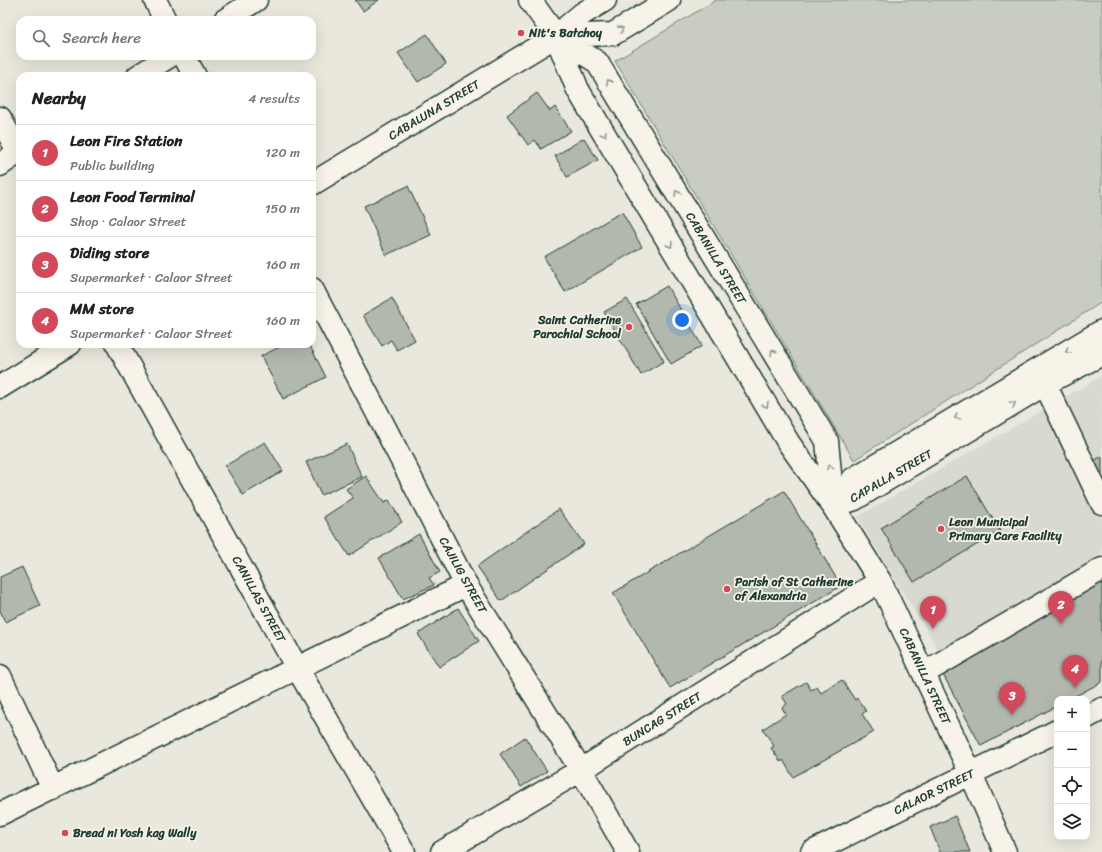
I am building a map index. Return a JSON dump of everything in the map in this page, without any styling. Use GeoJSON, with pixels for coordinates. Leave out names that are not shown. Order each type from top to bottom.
{"type":"FeatureCollection","features":[{"type":"Feature","properties":{"kind":"street"},"geometry":{"type":"LineString","coordinates":[[155,0],[163,16]]}},
{"type":"Feature","properties":{"kind":"street"},"geometry":{"type":"LineString","coordinates":[[231,16],[256,0]]}},
{"type":"Feature","properties":{"kind":"street","name":"CABANILLA STREET"},"geometry":{"type":"LineString","coordinates":[[530,0],[556,36],[578,90],[788,442],[833,506],[880,581],[971,774],[1005,852]]}},
{"type":"Feature","properties":{"kind":"street","name":"CABALUNA STREET"},"geometry":{"type":"LineString","coordinates":[[316,182],[556,36],[582,14],[605,0]]}},
{"type":"Feature","properties":{"kind":"street","name":"CABALUNA STREET"},"geometry":{"type":"LineString","coordinates":[[556,36],[613,34],[669,0]]}},
{"type":"Feature","properties":{"kind":"street","name":"CABANILLA STREET"},"geometry":{"type":"LineString","coordinates":[[556,36],[597,62],[827,441],[833,506]]}},
{"type":"Feature","properties":{"kind":"street"},"geometry":{"type":"LineString","coordinates":[[144,72],[164,60]]}},
{"type":"Feature","properties":{"kind":"street"},"geometry":{"type":"LineString","coordinates":[[186,60],[193,72]]}},
{"type":"Feature","properties":{"kind":"street"},"geometry":{"type":"LineString","coordinates":[[0,118],[16,146]]}},
{"type":"Feature","properties":{"kind":"street"},"geometry":{"type":"LineString","coordinates":[[0,165],[16,155]]}},
{"type":"Feature","properties":{"kind":"street","name":"CAJILIG STREET"},"geometry":{"type":"LineString","coordinates":[[316,297],[466,585],[581,770],[628,852]]}},
{"type":"Feature","properties":{"kind":"street","name":"CAPALLA STREET"},"geometry":{"type":"LineString","coordinates":[[833,506],[853,479],[1102,331]]}},
{"type":"Feature","properties":{"kind":"street"},"geometry":{"type":"LineString","coordinates":[[0,387],[63,348]]}},
{"type":"Feature","properties":{"kind":"street","name":"CANILLAS STREET"},"geometry":{"type":"LineString","coordinates":[[119,348],[297,668],[404,852]]}},
{"type":"Feature","properties":{"kind":"street","name":"CAPALLA STREET"},"geometry":{"type":"LineString","coordinates":[[833,506],[855,499],[1045,384],[1102,354]]}},
{"type":"Feature","properties":{"kind":"street"},"geometry":{"type":"LineString","coordinates":[[1045,384],[1102,503]]}},
{"type":"Feature","properties":{"kind":"street"},"geometry":{"type":"LineString","coordinates":[[924,673],[1102,570]]}},
{"type":"Feature","properties":{"kind":"street","name":"BUNCAG STREET"},"geometry":{"type":"LineString","coordinates":[[442,852],[581,770],[880,581]]}},
{"type":"Feature","properties":{"kind":"street"},"geometry":{"type":"LineString","coordinates":[[0,814],[466,585]]}},
{"type":"Feature","properties":{"kind":"street"},"geometry":{"type":"LineString","coordinates":[[0,676],[53,789]]}},
{"type":"Feature","properties":{"kind":"street"},"geometry":{"type":"LineString","coordinates":[[1090,715],[1102,709]]}},
{"type":"Feature","properties":{"kind":"street","name":"CALAOR STREET"},"geometry":{"type":"LineString","coordinates":[[812,852],[1055,732]]}},
{"type":"Feature","properties":{"kind":"shaded area"},"geometry":{"type":"Polygon","coordinates":[[[716,0],[1102,0],[1102,302],[854,460],[615,61],[716,0]]]}},
{"type":"Feature","properties":{"kind":"shaded area"},"geometry":{"type":"Polygon","coordinates":[[[1102,376],[1102,554],[939,651],[857,517],[1102,376]]]}},
{"type":"Feature","properties":{"kind":"building"},"geometry":{"type":"Polygon","coordinates":[[[355,0],[379,0],[363,11],[355,0]]]}},
{"type":"Feature","properties":{"kind":"building"},"geometry":{"type":"Polygon","coordinates":[[[427,34],[446,64],[418,82],[398,53],[427,34]]]}},
{"type":"Feature","properties":{"kind":"building"},"geometry":{"type":"Polygon","coordinates":[[[537,93],[550,111],[555,107],[571,131],[541,149],[535,140],[528,145],[507,115],[537,93]]]}},
{"type":"Feature","properties":{"kind":"building"},"geometry":{"type":"Polygon","coordinates":[[[584,138],[598,160],[567,177],[555,156],[584,138]]]}},
{"type":"Feature","properties":{"kind":"building"},"geometry":{"type":"Polygon","coordinates":[[[408,186],[431,235],[386,255],[364,206],[408,186]]]}},
{"type":"Feature","properties":{"kind":"building"},"geometry":{"type":"Polygon","coordinates":[[[622,212],[642,247],[565,292],[544,257],[622,212]]]}},
{"type":"Feature","properties":{"kind":"building"},"geometry":{"type":"Polygon","coordinates":[[[667,286],[702,346],[671,364],[636,304],[667,286]]]}},
{"type":"Feature","properties":{"kind":"building"},"geometry":{"type":"Polygon","coordinates":[[[392,298],[415,340],[397,350],[391,340],[382,346],[363,315],[392,298]]]}},
{"type":"Feature","properties":{"kind":"building"},"geometry":{"type":"Polygon","coordinates":[[[627,299],[664,361],[641,375],[604,312],[627,299]]]}},
{"type":"Feature","properties":{"kind":"building"},"geometry":{"type":"Polygon","coordinates":[[[278,348],[311,348],[326,377],[283,399],[261,356],[278,348]]]}},
{"type":"Feature","properties":{"kind":"building"},"geometry":{"type":"Polygon","coordinates":[[[265,442],[283,471],[243,495],[225,466],[265,442]]]}},
{"type":"Feature","properties":{"kind":"building"},"geometry":{"type":"Polygon","coordinates":[[[347,444],[362,477],[321,495],[306,462],[347,444]]]}},
{"type":"Feature","properties":{"kind":"building"},"geometry":{"type":"Polygon","coordinates":[[[1102,456],[1102,485],[1089,464],[1102,456]]]}},
{"type":"Feature","properties":{"kind":"building"},"geometry":{"type":"Polygon","coordinates":[[[366,476],[384,503],[389,500],[402,522],[349,556],[324,517],[353,498],[346,489],[366,476]]]}},
{"type":"Feature","properties":{"kind":"building","name":"Leon Municipal Primary Care Facility"},"geometry":{"type":"Polygon","coordinates":[[[967,476],[1000,531],[914,582],[881,528],[967,476]]]}},
{"type":"Feature","properties":{"kind":"building","name":"Parish of St Catherine of Alexandria"},"geometry":{"type":"Polygon","coordinates":[[[784,491],[841,586],[670,688],[613,593],[784,491]]]}},
{"type":"Feature","properties":{"kind":"building"},"geometry":{"type":"Polygon","coordinates":[[[559,509],[584,544],[501,601],[477,566],[559,509]]]}},
{"type":"Feature","properties":{"kind":"building"},"geometry":{"type":"Polygon","coordinates":[[[419,534],[440,572],[429,578],[434,585],[403,599],[379,558],[419,534]]]}},
{"type":"Feature","properties":{"kind":"building"},"geometry":{"type":"Polygon","coordinates":[[[22,567],[40,606],[5,622],[0,610],[0,577],[22,567]]]}},
{"type":"Feature","properties":{"kind":"building"},"geometry":{"type":"Polygon","coordinates":[[[1102,580],[1102,682],[1076,696],[1054,696],[1054,708],[981,746],[939,667],[1102,580]]]}},
{"type":"Feature","properties":{"kind":"building"},"geometry":{"type":"Polygon","coordinates":[[[458,608],[479,641],[439,667],[418,634],[458,608]]]}},
{"type":"Feature","properties":{"kind":"building"},"geometry":{"type":"Polygon","coordinates":[[[842,680],[855,700],[857,698],[866,711],[862,714],[874,732],[793,777],[783,760],[781,762],[771,748],[774,746],[763,729],[786,714],[782,708],[787,704],[782,696],[806,682],[811,690],[817,687],[821,693],[842,680]]]}},
{"type":"Feature","properties":{"kind":"building"},"geometry":{"type":"Polygon","coordinates":[[[525,737],[547,771],[521,787],[500,754],[525,737]]]}},
{"type":"Feature","properties":{"kind":"building"},"geometry":{"type":"Polygon","coordinates":[[[955,816],[970,852],[940,852],[930,827],[955,816]]]}},
{"type":"Feature","properties":{"kind":"place","name":"Nit's Batchoy"},"geometry":{"type":"Point","coordinates":[521,33]}},
{"type":"Feature","properties":{"kind":"place","name":"Saint Catherine Parochial School"},"geometry":{"type":"Point","coordinates":[629,327]}},
{"type":"Feature","properties":{"kind":"place","name":"Leon Municipal Primary Care Facility"},"geometry":{"type":"Point","coordinates":[941,529]}},
{"type":"Feature","properties":{"kind":"place","name":"Parish of St Catherine of Alexandria"},"geometry":{"type":"Point","coordinates":[727,589]}},
{"type":"Feature","properties":{"kind":"place","name":"Leon Food Terminal"},"geometry":{"type":"Point","coordinates":[1061,624]}},
{"type":"Feature","properties":{"kind":"place","name":"Leon Fire Station"},"geometry":{"type":"Point","coordinates":[933,629]}},
{"type":"Feature","properties":{"kind":"place","name":"MM store"},"geometry":{"type":"Point","coordinates":[1075,688]}},
{"type":"Feature","properties":{"kind":"place","name":"Diding store"},"geometry":{"type":"Point","coordinates":[1012,715]}},
{"type":"Feature","properties":{"kind":"place","name":"Bread ni Yosh kag Wally"},"geometry":{"type":"Point","coordinates":[65,833]}}]}
